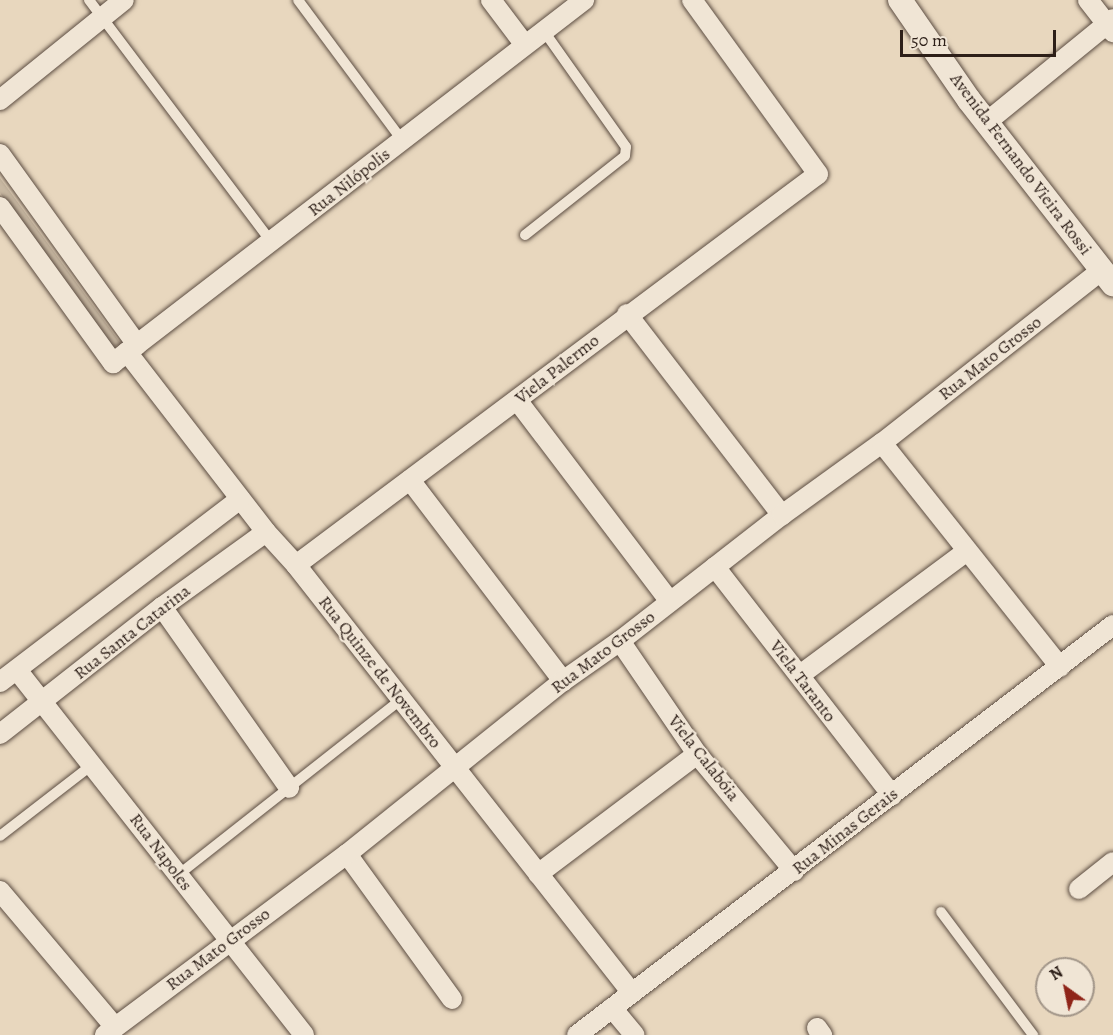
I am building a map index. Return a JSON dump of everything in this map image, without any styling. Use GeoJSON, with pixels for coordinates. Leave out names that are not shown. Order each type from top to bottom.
{"type":"FeatureCollection","features":[{"type":"Feature","properties":{"kind":"street"},"geometry":{"type":"LineString","coordinates":[[0,99],[124,0]]}},
{"type":"Feature","properties":{"kind":"street"},"geometry":{"type":"LineString","coordinates":[[491,0],[525,45]]}},
{"type":"Feature","properties":{"kind":"street","name":"Rua Nilópolis"},"geometry":{"type":"LineString","coordinates":[[126,353],[272,243],[584,0]]}},
{"type":"Feature","properties":{"kind":"street","name":"Viela Palermo"},"geometry":{"type":"LineString","coordinates":[[297,565],[517,400],[627,314],[818,174],[692,0]]}},
{"type":"Feature","properties":{"kind":"street","name":"Avenida Fernando Vieira Rossi"},"geometry":{"type":"LineString","coordinates":[[900,0],[969,100],[988,121],[1107,277]]}},
{"type":"Feature","properties":{"kind":"street"},"geometry":{"type":"LineString","coordinates":[[988,121],[1111,25],[1088,0]]}},
{"type":"Feature","properties":{"kind":"street","name":"Rua Quinze de Novembro"},"geometry":{"type":"LineString","coordinates":[[0,154],[126,353]]}},
{"type":"Feature","properties":{"kind":"street","name":"Rua Quinze de Novembro"},"geometry":{"type":"LineString","coordinates":[[0,207],[126,353],[266,532],[297,565],[632,993]]}},
{"type":"Feature","properties":{"kind":"street","name":"Rua Mato Grosso"},"geometry":{"type":"LineString","coordinates":[[110,1031],[228,940],[347,854],[563,681],[620,641],[669,600],[1107,277]]}},
{"type":"Feature","properties":{"kind":"street"},"geometry":{"type":"LineString","coordinates":[[627,314],[782,515]]}},
{"type":"Feature","properties":{"kind":"street"},"geometry":{"type":"LineString","coordinates":[[517,400],[669,600]]}},
{"type":"Feature","properties":{"kind":"street"},"geometry":{"type":"LineString","coordinates":[[882,443],[1060,667]]}},
{"type":"Feature","properties":{"kind":"street"},"geometry":{"type":"LineString","coordinates":[[410,480],[563,681]]}},
{"type":"Feature","properties":{"kind":"street"},"geometry":{"type":"LineString","coordinates":[[4,678],[240,499]]}},
{"type":"Feature","properties":{"kind":"street","name":"Rua Santa Catarina"},"geometry":{"type":"LineString","coordinates":[[0,734],[162,607],[266,532]]}},
{"type":"Feature","properties":{"kind":"street"},"geometry":{"type":"LineString","coordinates":[[800,675],[967,551]]}},
{"type":"Feature","properties":{"kind":"street","name":"Viela Taranto"},"geometry":{"type":"LineString","coordinates":[[715,567],[892,795]]}},
{"type":"Feature","properties":{"kind":"street"},"geometry":{"type":"LineString","coordinates":[[162,607],[289,788]]}},
{"type":"Feature","properties":{"kind":"street","name":"Rua Minas Gerais"},"geometry":{"type":"LineString","coordinates":[[577,1035],[1113,625]]}},
{"type":"Feature","properties":{"kind":"street","name":"Viela Calabóia"},"geometry":{"type":"LineString","coordinates":[[620,641],[697,754],[794,871]]}},
{"type":"Feature","properties":{"kind":"street","name":"Rua Napoles"},"geometry":{"type":"LineString","coordinates":[[4,678],[42,702],[304,1035]]}},
{"type":"Feature","properties":{"kind":"street"},"geometry":{"type":"LineString","coordinates":[[538,874],[697,754]]}},
{"type":"Feature","properties":{"kind":"street"},"geometry":{"type":"LineString","coordinates":[[347,854],[452,999]]}},
{"type":"Feature","properties":{"kind":"street"},"geometry":{"type":"LineString","coordinates":[[1078,889],[1113,862]]}},
{"type":"Feature","properties":{"kind":"street"},"geometry":{"type":"LineString","coordinates":[[0,891],[110,1031]]}},
{"type":"Feature","properties":{"kind":"street"},"geometry":{"type":"LineString","coordinates":[[612,1008],[634,1035]]}},
{"type":"Feature","properties":{"kind":"lane"},"geometry":{"type":"LineString","coordinates":[[89,0],[272,243]]}},
{"type":"Feature","properties":{"kind":"lane"},"geometry":{"type":"LineString","coordinates":[[298,0],[402,140]]}},
{"type":"Feature","properties":{"kind":"lane"},"geometry":{"type":"LineString","coordinates":[[525,235],[625,156],[626,147],[544,31]]}},
{"type":"Feature","properties":{"kind":"lane"},"geometry":{"type":"LineString","coordinates":[[178,875],[402,699]]}},
{"type":"Feature","properties":{"kind":"lane"},"geometry":{"type":"LineString","coordinates":[[0,837],[93,764]]}},
{"type":"Feature","properties":{"kind":"lane"},"geometry":{"type":"LineString","coordinates":[[941,912],[1033,1035]]}},
{"type":"Feature","properties":{"kind":"shaded area"},"geometry":{"type":"Polygon","coordinates":[[[0,178],[121,344],[112,347],[0,193],[0,178]]]}}]}
